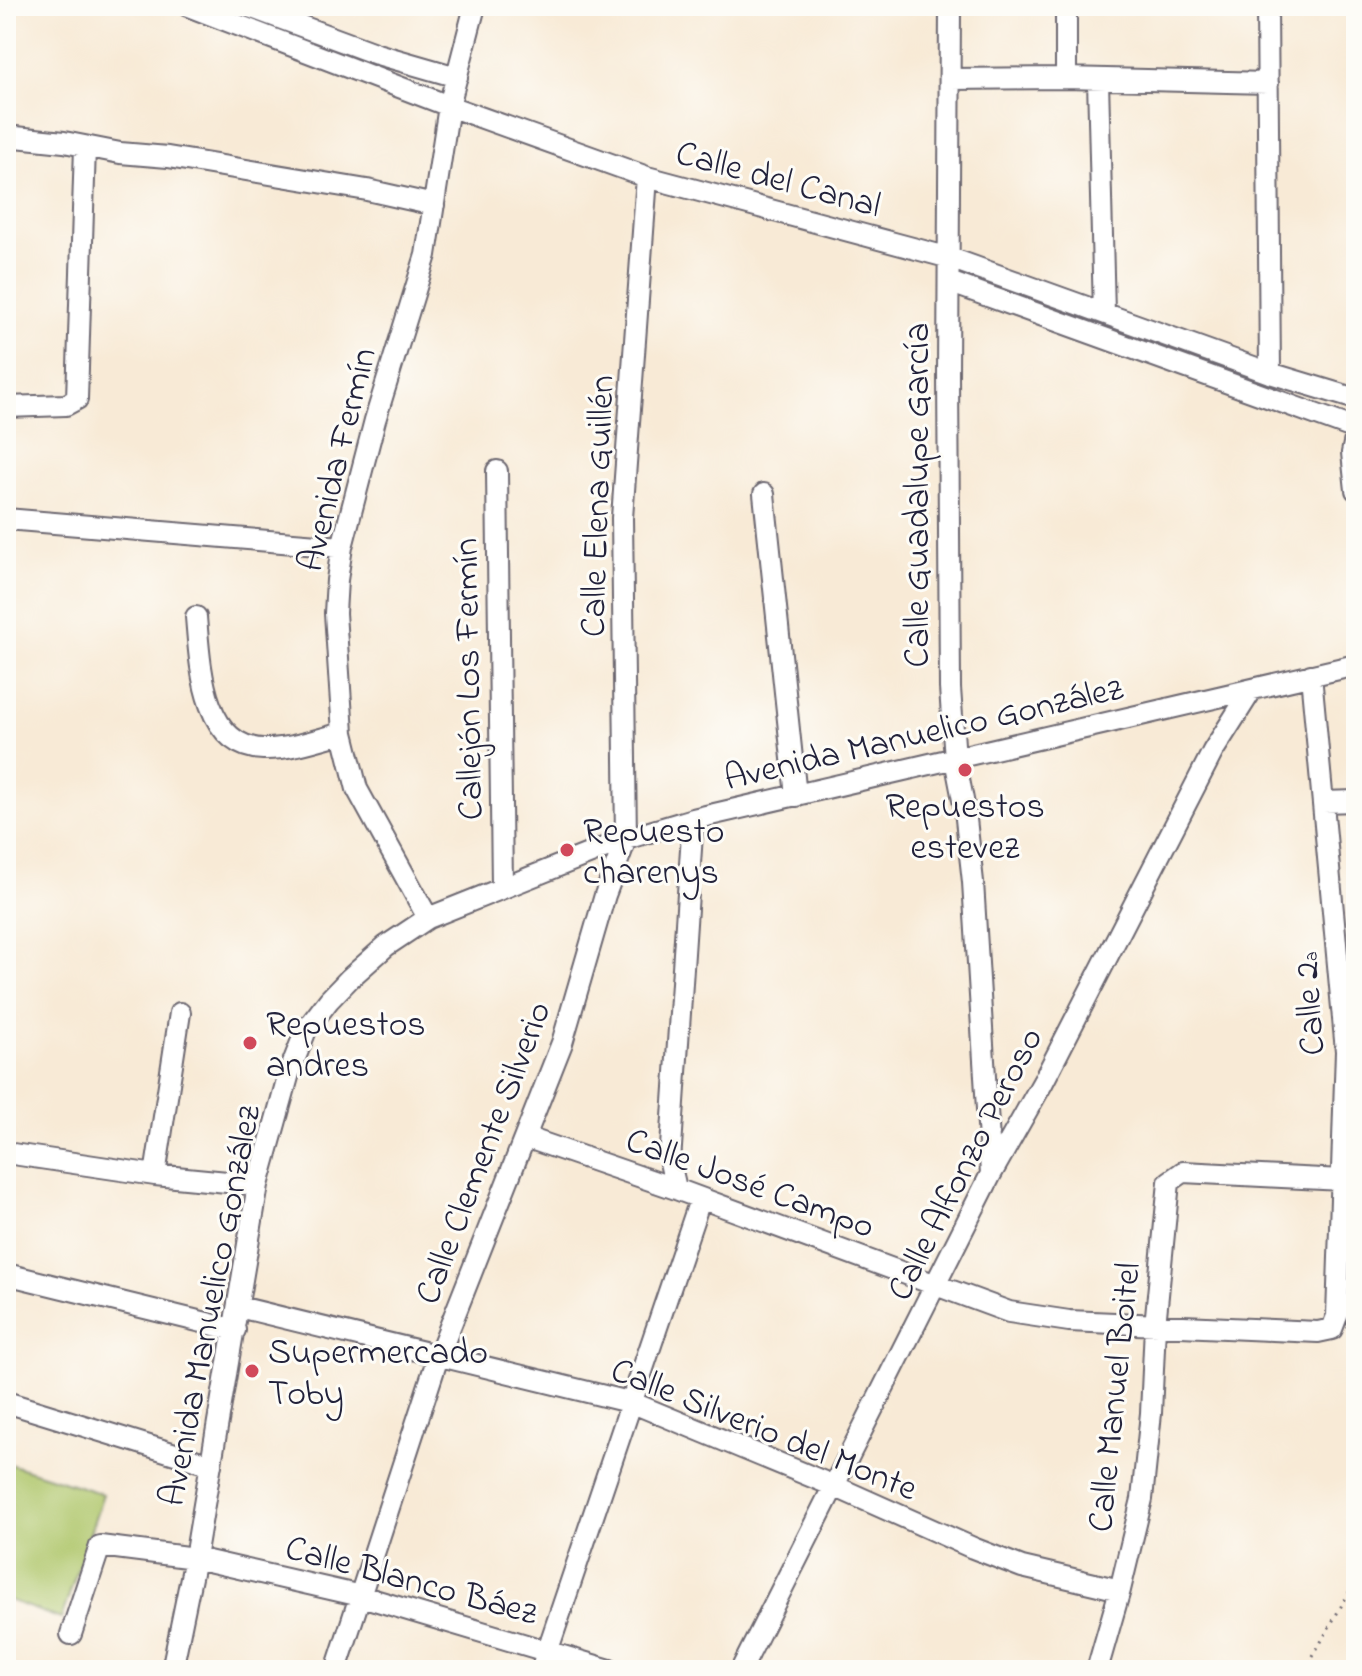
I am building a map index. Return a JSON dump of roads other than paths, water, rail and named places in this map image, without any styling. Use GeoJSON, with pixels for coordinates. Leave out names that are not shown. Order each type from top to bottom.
{"type":"FeatureCollection","features":[{"type":"Feature","properties":{"kind":"street","name":"Calle del Canal"},"geometry":{"type":"LineString","coordinates":[[188,6],[449,106],[647,177],[950,258],[1270,373],[1356,399]]}},
{"type":"Feature","properties":{"kind":"street"},"geometry":{"type":"LineString","coordinates":[[247,6],[377,54],[457,77]]}},
{"type":"Feature","properties":{"kind":"street","name":"Avenida Fermín"},"geometry":{"type":"LineString","coordinates":[[428,918],[357,789],[343,733],[335,613],[342,547],[375,420],[426,255],[449,106],[475,6]]}},
{"type":"Feature","properties":{"kind":"street","name":"Calle Guadalupe García"},"geometry":{"type":"LineString","coordinates":[[950,6],[950,688],[955,759],[965,810],[973,882],[991,1174]]}},
{"type":"Feature","properties":{"kind":"street"},"geometry":{"type":"LineString","coordinates":[[1066,6],[1066,78]]}},
{"type":"Feature","properties":{"kind":"street"},"geometry":{"type":"LineString","coordinates":[[1267,6],[1270,373]]}},
{"type":"Feature","properties":{"kind":"street"},"geometry":{"type":"LineString","coordinates":[[950,79],[1066,78],[1268,83]]}},
{"type":"Feature","properties":{"kind":"street"},"geometry":{"type":"LineString","coordinates":[[1098,80],[1104,313]]}},
{"type":"Feature","properties":{"kind":"street"},"geometry":{"type":"LineString","coordinates":[[6,136],[168,157],[434,205]]}},
{"type":"Feature","properties":{"kind":"street"},"geometry":{"type":"LineString","coordinates":[[6,407],[70,405],[78,396],[85,147]]}},
{"type":"Feature","properties":{"kind":"street","name":"Calle Elena Guillén"},"geometry":{"type":"LineString","coordinates":[[626,839],[622,518],[647,177]]}},
{"type":"Feature","properties":{"kind":"street"},"geometry":{"type":"LineString","coordinates":[[949,282],[1356,432],[1352,453],[1356,490]]}},
{"type":"Feature","properties":{"kind":"street","name":"Callejón Los Fermín"},"geometry":{"type":"LineString","coordinates":[[497,471],[502,886]]}},
{"type":"Feature","properties":{"kind":"street"},"geometry":{"type":"LineString","coordinates":[[764,494],[796,796]]}},
{"type":"Feature","properties":{"kind":"street"},"geometry":{"type":"LineString","coordinates":[[6,519],[342,547]]}},
{"type":"Feature","properties":{"kind":"street"},"geometry":{"type":"LineString","coordinates":[[196,617],[202,676],[212,710],[228,736],[242,744],[266,749],[343,733]]}},
{"type":"Feature","properties":{"kind":"street","name":"Avenida Manuelico González"},"geometry":{"type":"LineString","coordinates":[[172,1670],[195,1558],[258,1185],[289,1073],[306,1030],[329,1000],[386,946],[428,918],[502,886],[626,839],[693,819],[1356,665]]}},
{"type":"Feature","properties":{"kind":"street","name":"Calle 2ª"},"geometry":{"type":"LineString","coordinates":[[1311,675],[1346,1051],[1337,1316],[1332,1329]]}},
{"type":"Feature","properties":{"kind":"street","name":"Calle Alfonzo Peroso"},"geometry":{"type":"LineString","coordinates":[[741,1670],[991,1174],[1091,991],[1213,751],[1251,691]]}},
{"type":"Feature","properties":{"kind":"street"},"geometry":{"type":"LineString","coordinates":[[1323,802],[1356,801]]}},
{"type":"Feature","properties":{"kind":"street"},"geometry":{"type":"LineString","coordinates":[[676,1189],[670,1162],[693,819]]}},
{"type":"Feature","properties":{"kind":"street","name":"Calle Clemente Silverio"},"geometry":{"type":"LineString","coordinates":[[336,1670],[438,1357],[562,1043],[605,895],[626,839]]}},
{"type":"Feature","properties":{"kind":"street"},"geometry":{"type":"LineString","coordinates":[[155,1175],[180,1013]]}},
{"type":"Feature","properties":{"kind":"street","name":"Calle José Campo"},"geometry":{"type":"LineString","coordinates":[[525,1137],[676,1189],[1009,1312],[1069,1321],[1155,1326],[1318,1332],[1332,1329]]}},
{"type":"Feature","properties":{"kind":"street"},"geometry":{"type":"LineString","coordinates":[[6,1153],[155,1175],[258,1185]]}},
{"type":"Feature","properties":{"kind":"street","name":"Calle Manuel Boitel"},"geometry":{"type":"LineString","coordinates":[[1097,1670],[1142,1499],[1166,1189],[1173,1177],[1183,1172],[1343,1180]]}},
{"type":"Feature","properties":{"kind":"street"},"geometry":{"type":"LineString","coordinates":[[541,1670],[700,1200]]}},
{"type":"Feature","properties":{"kind":"street"},"geometry":{"type":"LineString","coordinates":[[6,1274],[235,1330]]}},
{"type":"Feature","properties":{"kind":"street","name":"Calle Silverio del Monte"},"geometry":{"type":"LineString","coordinates":[[239,1307],[633,1403],[1022,1567],[1120,1590]]}},
{"type":"Feature","properties":{"kind":"street"},"geometry":{"type":"LineString","coordinates":[[6,1402],[211,1465]]}},
{"type":"Feature","properties":{"kind":"street","name":"Calle Blanco Báez"},"geometry":{"type":"LineString","coordinates":[[71,1634],[100,1546],[195,1558],[361,1596],[610,1670]]}},
{"type":"Feature","properties":{"kind":"place","name":"Repuestos estevez"},"geometry":{"type":"Point","coordinates":[965,770]}},
{"type":"Feature","properties":{"kind":"place","name":"Repuesto charenys"},"geometry":{"type":"Point","coordinates":[567,850]}},
{"type":"Feature","properties":{"kind":"place","name":"Repuestos andres"},"geometry":{"type":"Point","coordinates":[250,1043]}},
{"type":"Feature","properties":{"kind":"place","name":"Supermercado Toby"},"geometry":{"type":"Point","coordinates":[252,1371]}}]}
